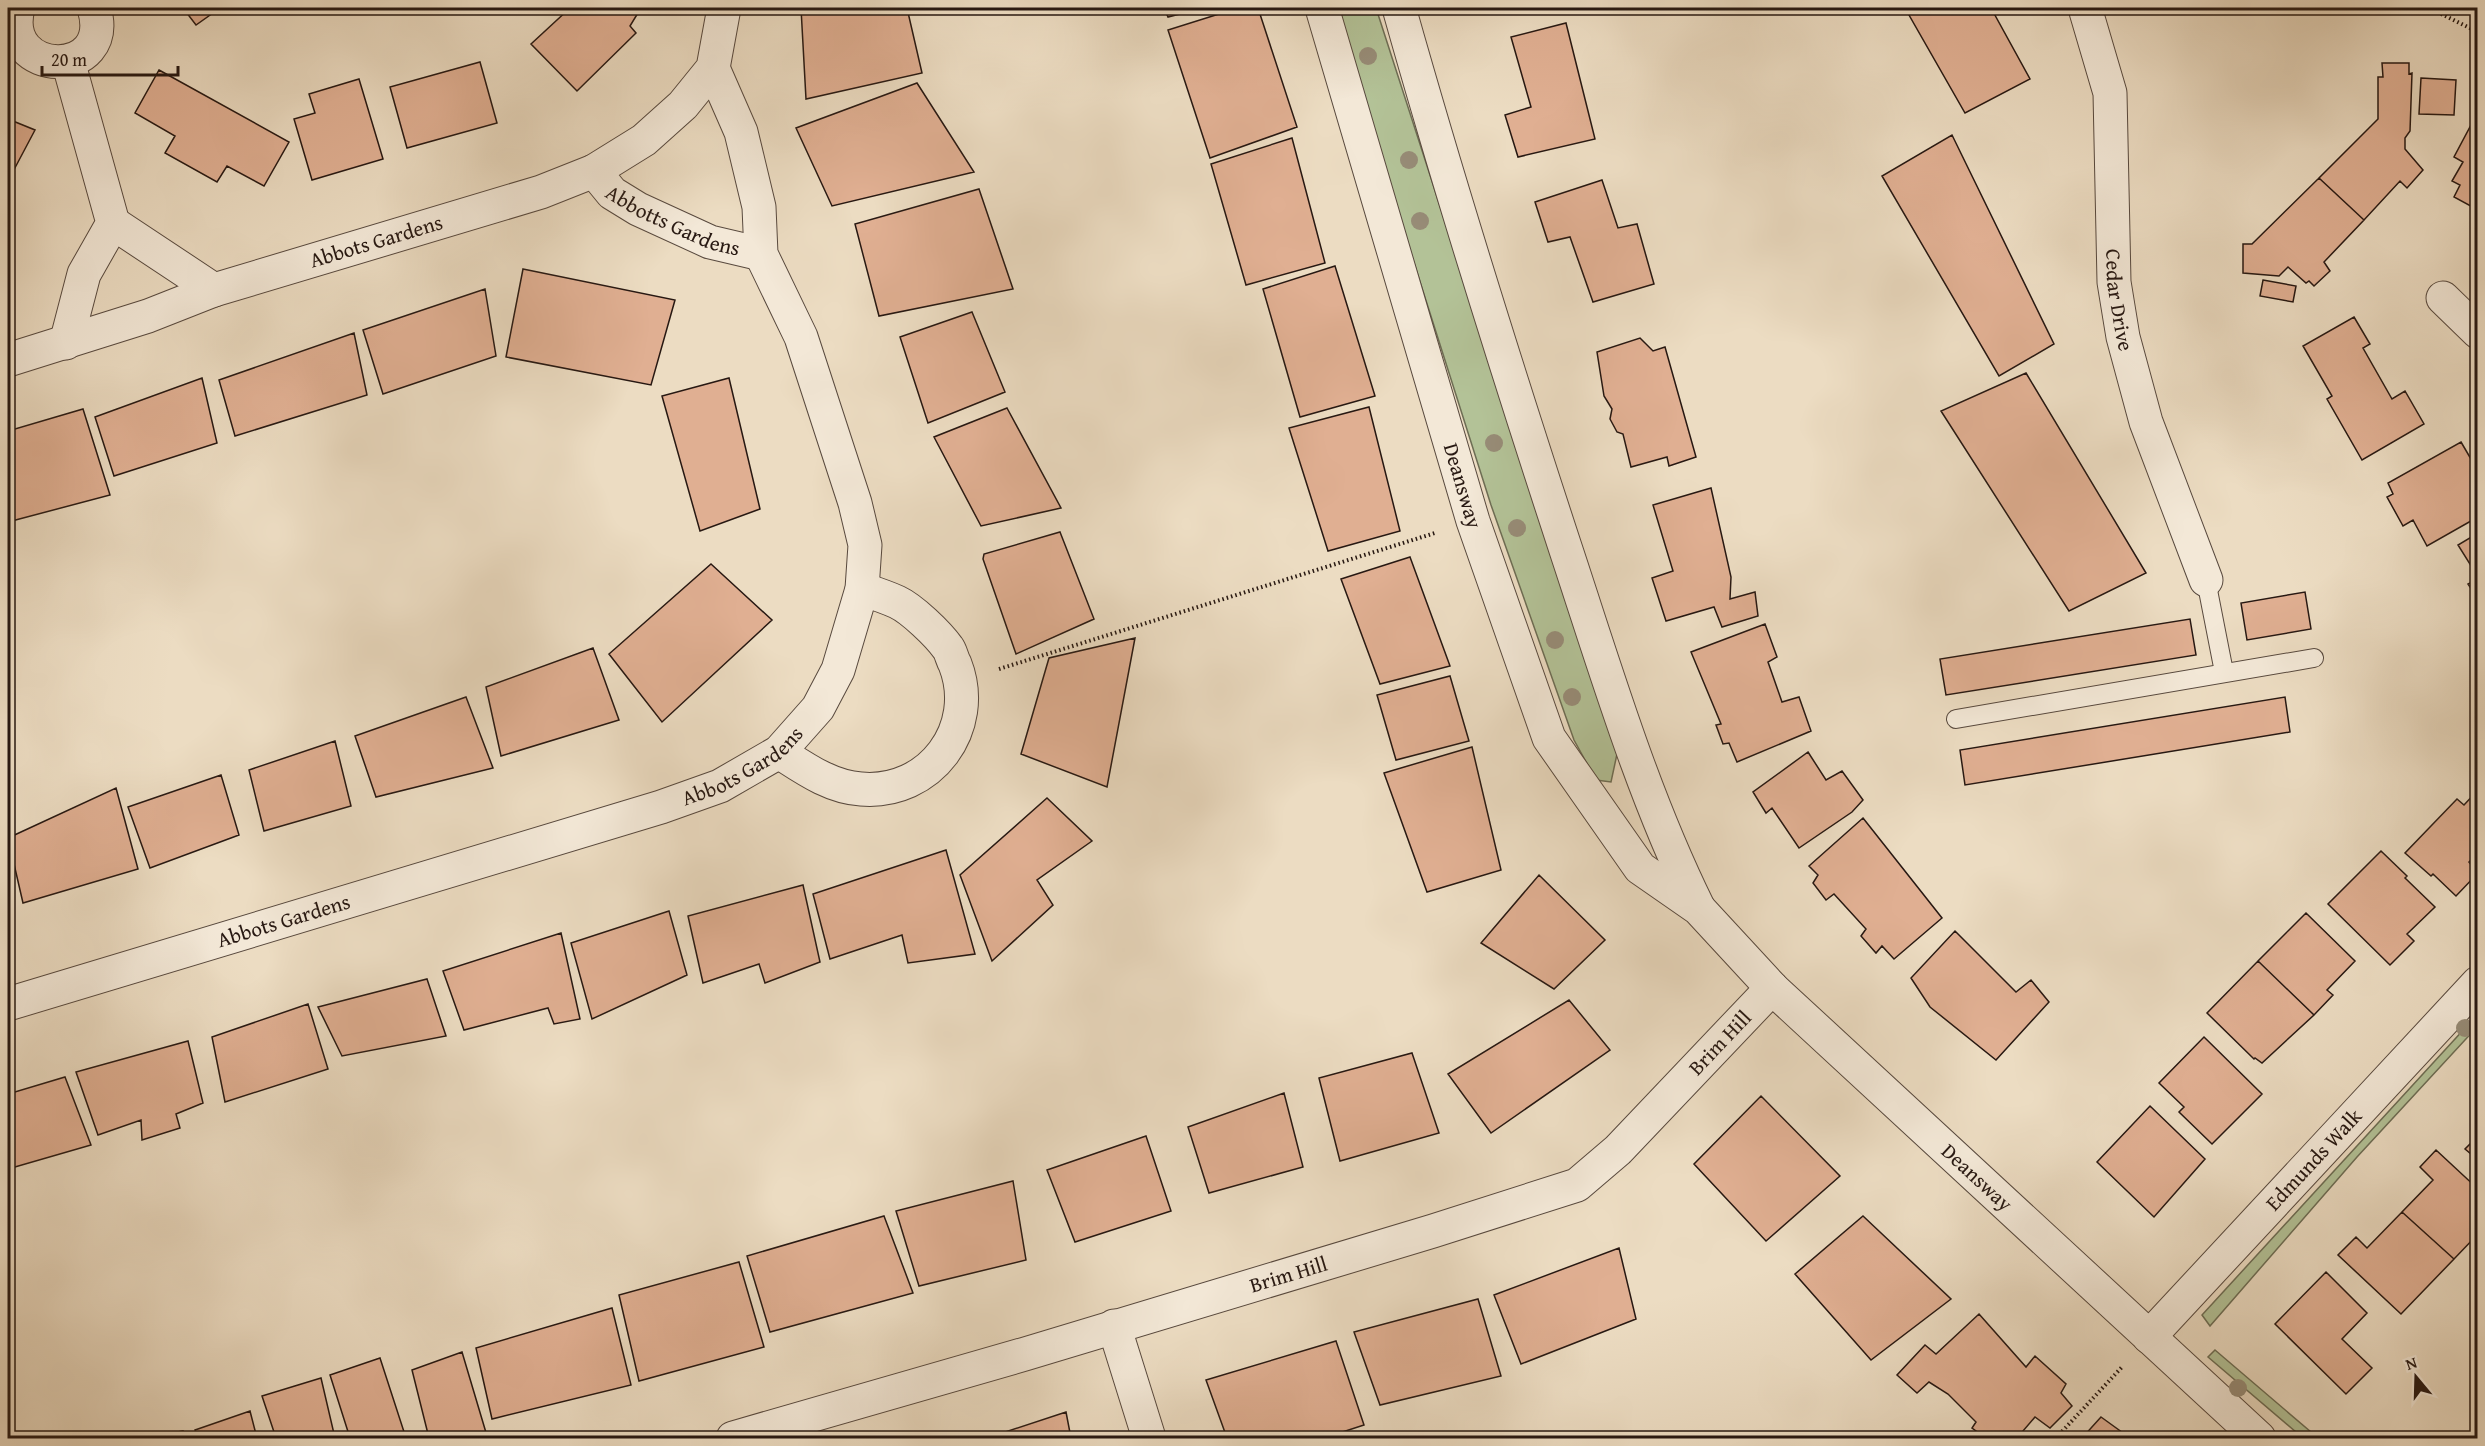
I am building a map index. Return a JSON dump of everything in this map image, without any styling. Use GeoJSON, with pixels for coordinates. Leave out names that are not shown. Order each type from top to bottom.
{"type":"FeatureCollection","features":[{"type":"Feature","properties":{"kind":"street"},"geometry":{"type":"LineString","coordinates":[[18,8],[15,21],[17,34],[23,45],[31,55],[55,63],[68,61],[80,55],[90,45],[97,18],[93,8]]}},
{"type":"Feature","properties":{"kind":"street","name":"Abbots Gardens"},"geometry":{"type":"LineString","coordinates":[[8,360],[148,316],[214,290],[541,192],[594,171],[644,140],[683,105],[713,68],[724,8]]}},
{"type":"Feature","properties":{"kind":"street","name":"Deansway"},"geometry":{"type":"LineString","coordinates":[[1322,8],[1473,521],[1549,738],[1640,868],[1699,909],[1772,988],[2259,1438]]}},
{"type":"Feature","properties":{"kind":"street","name":"Deansway"},"geometry":{"type":"LineString","coordinates":[[1399,8],[1428,111],[1534,452],[1603,663],[1651,803],[1699,909]]}},
{"type":"Feature","properties":{"kind":"street","name":"Cedar Drive"},"geometry":{"type":"LineString","coordinates":[[2085,8],[2110,93],[2114,282],[2123,337],[2146,422],[2206,580]]}},
{"type":"Feature","properties":{"kind":"street"},"geometry":{"type":"LineString","coordinates":[[68,61],[113,223],[214,290]]}},
{"type":"Feature","properties":{"kind":"street","name":"Abbots Gardens"},"geometry":{"type":"LineString","coordinates":[[8,1004],[661,807],[720,786],[779,752],[818,708],[838,670],[862,589],[865,544],[855,503],[801,337],[761,254],[759,207],[741,132],[713,68]]}},
{"type":"Feature","properties":{"kind":"street","name":"Abbotts Gardens"},"geometry":{"type":"LineString","coordinates":[[594,171],[612,193],[638,209],[710,242],[761,254]]}},
{"type":"Feature","properties":{"kind":"street"},"geometry":{"type":"LineString","coordinates":[[66,343],[84,274],[113,223]]}},
{"type":"Feature","properties":{"kind":"street"},"geometry":{"type":"LineString","coordinates":[[2443,298],[2478,332]]}},
{"type":"Feature","properties":{"kind":"street"},"geometry":{"type":"LineString","coordinates":[[779,752],[818,777],[860,789],[891,787],[922,773],[945,754],[958,725],[962,702],[961,680],[948,648],[928,626],[899,602],[862,589]]}},
{"type":"Feature","properties":{"kind":"street","name":"Edmunds Walk"},"geometry":{"type":"LineString","coordinates":[[2149,1337],[2478,983]]}},
{"type":"Feature","properties":{"kind":"street","name":"Brim Hill"},"geometry":{"type":"LineString","coordinates":[[733,1438],[1422,1234],[1577,1185],[1618,1150],[1772,988]]}},
{"type":"Feature","properties":{"kind":"street"},"geometry":{"type":"LineString","coordinates":[[1114,1326],[1149,1438]]}},
{"type":"Feature","properties":{"kind":"lane"},"geometry":{"type":"LineString","coordinates":[[2206,580],[2224,672]]}},
{"type":"Feature","properties":{"kind":"lane"},"geometry":{"type":"LineString","coordinates":[[1956,719],[2314,657]]}},
{"type":"Feature","properties":{"kind":"path"},"geometry":{"type":"LineString","coordinates":[[2429,8],[2478,32]]}},
{"type":"Feature","properties":{"kind":"path"},"geometry":{"type":"LineString","coordinates":[[961,680],[1473,521]]}},
{"type":"Feature","properties":{"kind":"path"},"geometry":{"type":"LineString","coordinates":[[2056,1438],[2149,1337]]}},
{"type":"Feature","properties":{"kind":"green space"},"geometry":{"type":"Polygon","coordinates":[[[1333,8],[1376,8],[1617,754],[1611,782],[1596,780],[1574,740],[1491,505],[1333,8]]]}},
{"type":"Feature","properties":{"kind":"green space"},"geometry":{"type":"Polygon","coordinates":[[[2477,1015],[2477,1027],[2357,1157],[2210,1326],[2202,1315],[2477,1015]]]}},
{"type":"Feature","properties":{"kind":"green space"},"geometry":{"type":"Polygon","coordinates":[[[2215,1350],[2318,1438],[2303,1438],[2208,1357],[2215,1350]]]}},
{"type":"Feature","properties":{"kind":"building"},"geometry":{"type":"Polygon","coordinates":[[[183,8],[220,8],[196,25],[183,8]]]}},
{"type":"Feature","properties":{"kind":"building"},"geometry":{"type":"Polygon","coordinates":[[[570,8],[641,8],[630,26],[636,33],[577,91],[531,44],[570,8]]]}},
{"type":"Feature","properties":{"kind":"building"},"geometry":{"type":"Polygon","coordinates":[[[801,8],[907,8],[922,73],[806,99],[801,8]]]}},
{"type":"Feature","properties":{"kind":"building"},"geometry":{"type":"Polygon","coordinates":[[[1164,8],[1203,8],[1168,17],[1164,8]]]}},
{"type":"Feature","properties":{"kind":"building"},"geometry":{"type":"Polygon","coordinates":[[[1238,8],[1258,8],[1297,127],[1210,158],[1168,30],[1238,8]]]}},
{"type":"Feature","properties":{"kind":"building"},"geometry":{"type":"Polygon","coordinates":[[[1905,8],[1991,8],[2030,79],[1965,113],[1905,8]]]}},
{"type":"Feature","properties":{"kind":"building"},"geometry":{"type":"Polygon","coordinates":[[[1566,23],[1595,139],[1518,157],[1505,115],[1531,107],[1511,37],[1566,23]]]}},
{"type":"Feature","properties":{"kind":"building"},"geometry":{"type":"Polygon","coordinates":[[[480,62],[497,123],[407,148],[390,87],[480,62]]]}},
{"type":"Feature","properties":{"kind":"building"},"geometry":{"type":"Polygon","coordinates":[[[2382,63],[2409,63],[2409,74],[2412,73],[2410,131],[2405,138],[2405,149],[2423,170],[2407,188],[2400,181],[2364,220],[2319,178],[2378,119],[2378,77],[2383,77],[2382,63]]]}},
{"type":"Feature","properties":{"kind":"building"},"geometry":{"type":"Polygon","coordinates":[[[159,70],[289,142],[264,186],[227,166],[217,182],[165,153],[175,136],[135,113],[159,70]]]}},
{"type":"Feature","properties":{"kind":"building"},"geometry":{"type":"Polygon","coordinates":[[[2421,78],[2456,80],[2454,115],[2419,114],[2421,78]]]}},
{"type":"Feature","properties":{"kind":"building"},"geometry":{"type":"Polygon","coordinates":[[[359,79],[383,159],[312,180],[294,119],[315,113],[309,94],[359,79]]]}},
{"type":"Feature","properties":{"kind":"building"},"geometry":{"type":"Polygon","coordinates":[[[917,83],[974,172],[832,206],[796,128],[917,83]]]}},
{"type":"Feature","properties":{"kind":"building"},"geometry":{"type":"Polygon","coordinates":[[[8,119],[35,130],[8,181],[8,119]]]}},
{"type":"Feature","properties":{"kind":"building"},"geometry":{"type":"Polygon","coordinates":[[[2471,125],[2478,128],[2478,210],[2454,197],[2460,185],[2452,181],[2463,162],[2454,157],[2471,125]]]}},
{"type":"Feature","properties":{"kind":"building"},"geometry":{"type":"Polygon","coordinates":[[[1952,135],[2054,344],[1999,376],[1882,176],[1952,135]]]}},
{"type":"Feature","properties":{"kind":"building"},"geometry":{"type":"Polygon","coordinates":[[[1292,138],[1325,263],[1246,285],[1211,164],[1292,138]]]}},
{"type":"Feature","properties":{"kind":"building"},"geometry":{"type":"Polygon","coordinates":[[[2319,178],[2364,220],[2324,262],[2330,271],[2314,286],[2309,281],[2306,283],[2288,267],[2279,276],[2243,273],[2243,244],[2252,244],[2319,178]]]}},
{"type":"Feature","properties":{"kind":"building"},"geometry":{"type":"Polygon","coordinates":[[[1602,180],[1618,228],[1637,224],[1654,284],[1593,302],[1570,237],[1548,242],[1535,202],[1602,180]]]}},
{"type":"Feature","properties":{"kind":"building"},"geometry":{"type":"Polygon","coordinates":[[[979,189],[1013,289],[879,316],[855,224],[979,189]]]}},
{"type":"Feature","properties":{"kind":"building"},"geometry":{"type":"Polygon","coordinates":[[[1335,266],[1375,396],[1300,417],[1263,289],[1335,266]]]}},
{"type":"Feature","properties":{"kind":"building"},"geometry":{"type":"Polygon","coordinates":[[[523,269],[675,300],[651,385],[506,357],[523,269]]]}},
{"type":"Feature","properties":{"kind":"building"},"geometry":{"type":"Polygon","coordinates":[[[2263,280],[2296,286],[2293,302],[2260,296],[2263,280]]]}},
{"type":"Feature","properties":{"kind":"building"},"geometry":{"type":"Polygon","coordinates":[[[485,289],[496,356],[383,394],[363,330],[485,289]]]}},
{"type":"Feature","properties":{"kind":"building"},"geometry":{"type":"Polygon","coordinates":[[[972,312],[1005,392],[928,423],[900,337],[972,312]]]}},
{"type":"Feature","properties":{"kind":"building"},"geometry":{"type":"Polygon","coordinates":[[[2354,317],[2370,344],[2363,348],[2392,399],[2405,391],[2424,424],[2362,460],[2327,399],[2332,396],[2303,346],[2354,317]]]}},
{"type":"Feature","properties":{"kind":"building"},"geometry":{"type":"Polygon","coordinates":[[[354,333],[367,395],[235,436],[219,380],[354,333]]]}},
{"type":"Feature","properties":{"kind":"building"},"geometry":{"type":"Polygon","coordinates":[[[1640,338],[1653,351],[1665,347],[1696,457],[1669,466],[1667,457],[1631,467],[1623,434],[1617,432],[1610,419],[1612,409],[1604,396],[1597,352],[1640,338]]]}},
{"type":"Feature","properties":{"kind":"building"},"geometry":{"type":"Polygon","coordinates":[[[2026,373],[2146,573],[2069,611],[1941,411],[2026,373]]]}},
{"type":"Feature","properties":{"kind":"building"},"geometry":{"type":"Polygon","coordinates":[[[202,378],[217,443],[114,476],[95,417],[202,378]]]}},
{"type":"Feature","properties":{"kind":"building"},"geometry":{"type":"Polygon","coordinates":[[[729,378],[760,509],[700,531],[662,396],[729,378]]]}},
{"type":"Feature","properties":{"kind":"building"},"geometry":{"type":"Polygon","coordinates":[[[1369,407],[1400,531],[1328,551],[1289,428],[1369,407]]]}},
{"type":"Feature","properties":{"kind":"building"},"geometry":{"type":"Polygon","coordinates":[[[1007,408],[1061,508],[981,526],[934,437],[1007,408]]]}},
{"type":"Feature","properties":{"kind":"building"},"geometry":{"type":"Polygon","coordinates":[[[83,409],[110,495],[8,522],[8,431],[83,409]]]}},
{"type":"Feature","properties":{"kind":"building"},"geometry":{"type":"Polygon","coordinates":[[[2461,442],[2478,471],[2478,517],[2427,546],[2413,520],[2403,526],[2387,497],[2393,494],[2388,483],[2461,442]]]}},
{"type":"Feature","properties":{"kind":"building"},"geometry":{"type":"Polygon","coordinates":[[[1711,488],[1731,577],[1730,599],[1755,592],[1758,616],[1722,627],[1714,607],[1666,621],[1652,578],[1673,571],[1653,505],[1711,488]]]}},
{"type":"Feature","properties":{"kind":"building"},"geometry":{"type":"Polygon","coordinates":[[[1060,532],[1094,619],[1016,654],[983,559],[984,554],[1060,532]]]}},
{"type":"Feature","properties":{"kind":"building"},"geometry":{"type":"Polygon","coordinates":[[[2478,533],[2478,577],[2458,545],[2478,533]]]}},
{"type":"Feature","properties":{"kind":"building"},"geometry":{"type":"Polygon","coordinates":[[[1410,557],[1450,666],[1380,684],[1341,579],[1410,557]]]}},
{"type":"Feature","properties":{"kind":"building"},"geometry":{"type":"Polygon","coordinates":[[[711,564],[772,620],[662,722],[609,654],[711,564]]]}},
{"type":"Feature","properties":{"kind":"building"},"geometry":{"type":"Polygon","coordinates":[[[2478,579],[2478,599],[2468,584],[2478,579]]]}},
{"type":"Feature","properties":{"kind":"building"},"geometry":{"type":"Polygon","coordinates":[[[2305,592],[2311,629],[2247,640],[2241,603],[2305,592]]]}},
{"type":"Feature","properties":{"kind":"building"},"geometry":{"type":"Polygon","coordinates":[[[2190,619],[2196,655],[1946,695],[1940,659],[2190,619]]]}},
{"type":"Feature","properties":{"kind":"building"},"geometry":{"type":"Polygon","coordinates":[[[1765,624],[1777,657],[1768,662],[1782,702],[1799,697],[1811,731],[1737,762],[1729,743],[1723,744],[1716,725],[1721,724],[1691,652],[1765,624]]]}},
{"type":"Feature","properties":{"kind":"building"},"geometry":{"type":"Polygon","coordinates":[[[1135,638],[1107,787],[1021,754],[1049,658],[1135,638]]]}},
{"type":"Feature","properties":{"kind":"building"},"geometry":{"type":"Polygon","coordinates":[[[593,648],[619,720],[501,756],[486,687],[593,648]]]}},
{"type":"Feature","properties":{"kind":"building"},"geometry":{"type":"Polygon","coordinates":[[[1450,676],[1469,741],[1396,760],[1377,695],[1450,676]]]}},
{"type":"Feature","properties":{"kind":"building"},"geometry":{"type":"Polygon","coordinates":[[[466,697],[493,768],[376,797],[355,736],[466,697]]]}},
{"type":"Feature","properties":{"kind":"building"},"geometry":{"type":"Polygon","coordinates":[[[2285,697],[2290,732],[1965,785],[1960,750],[2285,697]]]}},
{"type":"Feature","properties":{"kind":"building"},"geometry":{"type":"Polygon","coordinates":[[[335,741],[351,806],[264,831],[249,770],[335,741]]]}},
{"type":"Feature","properties":{"kind":"building"},"geometry":{"type":"Polygon","coordinates":[[[1472,747],[1501,870],[1427,892],[1384,773],[1472,747]]]}},
{"type":"Feature","properties":{"kind":"building"},"geometry":{"type":"Polygon","coordinates":[[[1808,752],[1826,780],[1842,771],[1863,800],[1852,812],[1799,848],[1772,808],[1766,813],[1753,792],[1808,752]]]}},
{"type":"Feature","properties":{"kind":"building"},"geometry":{"type":"Polygon","coordinates":[[[221,775],[239,835],[150,868],[128,807],[221,775]]]}},
{"type":"Feature","properties":{"kind":"building"},"geometry":{"type":"Polygon","coordinates":[[[116,788],[138,869],[23,903],[8,838],[116,788]]]}},
{"type":"Feature","properties":{"kind":"building"},"geometry":{"type":"Polygon","coordinates":[[[2478,790],[2478,853],[2469,862],[2478,873],[2456,896],[2433,874],[2431,876],[2405,853],[2457,799],[2464,805],[2478,790]]]}},
{"type":"Feature","properties":{"kind":"building"},"geometry":{"type":"Polygon","coordinates":[[[1047,798],[1092,841],[1037,880],[1053,905],[992,961],[960,875],[1047,798]]]}},
{"type":"Feature","properties":{"kind":"building"},"geometry":{"type":"Polygon","coordinates":[[[1863,818],[1942,918],[1894,959],[1882,946],[1876,953],[1861,936],[1866,929],[1834,894],[1826,900],[1813,883],[1818,875],[1809,866],[1863,818]]]}},
{"type":"Feature","properties":{"kind":"building"},"geometry":{"type":"Polygon","coordinates":[[[946,850],[975,954],[908,963],[902,935],[830,959],[813,894],[946,850]]]}},
{"type":"Feature","properties":{"kind":"building"},"geometry":{"type":"Polygon","coordinates":[[[2381,851],[2435,907],[2407,934],[2414,941],[2390,965],[2328,904],[2381,851]]]}},
{"type":"Feature","properties":{"kind":"building"},"geometry":{"type":"Polygon","coordinates":[[[1539,875],[1605,940],[1554,989],[1481,943],[1539,875]]]}},
{"type":"Feature","properties":{"kind":"building"},"geometry":{"type":"Polygon","coordinates":[[[803,885],[820,962],[765,983],[759,964],[703,983],[688,916],[803,885]]]}},
{"type":"Feature","properties":{"kind":"building"},"geometry":{"type":"Polygon","coordinates":[[[669,911],[687,975],[592,1019],[571,943],[669,911]]]}},
{"type":"Feature","properties":{"kind":"building"},"geometry":{"type":"Polygon","coordinates":[[[2306,913],[2355,961],[2327,990],[2333,995],[2314,1015],[2258,961],[2306,913]]]}},
{"type":"Feature","properties":{"kind":"building"},"geometry":{"type":"Polygon","coordinates":[[[1955,931],[2016,992],[2031,980],[2049,1002],[1996,1060],[1930,1007],[1911,978],[1955,931]]]}},
{"type":"Feature","properties":{"kind":"building"},"geometry":{"type":"Polygon","coordinates":[[[561,933],[580,1019],[554,1024],[548,1008],[464,1030],[443,971],[561,933]]]}},
{"type":"Feature","properties":{"kind":"building"},"geometry":{"type":"Polygon","coordinates":[[[2258,961],[2314,1015],[2262,1063],[2254,1059],[2207,1013],[2258,961]]]}},
{"type":"Feature","properties":{"kind":"building"},"geometry":{"type":"Polygon","coordinates":[[[427,979],[446,1036],[342,1056],[318,1007],[427,979]]]}},
{"type":"Feature","properties":{"kind":"building"},"geometry":{"type":"Polygon","coordinates":[[[1569,1000],[1610,1050],[1491,1133],[1448,1074],[1569,1000]]]}},
{"type":"Feature","properties":{"kind":"building"},"geometry":{"type":"Polygon","coordinates":[[[308,1004],[328,1069],[225,1102],[212,1037],[308,1004]]]}},
{"type":"Feature","properties":{"kind":"building"},"geometry":{"type":"Polygon","coordinates":[[[2204,1037],[2262,1094],[2212,1144],[2179,1112],[2184,1107],[2159,1083],[2204,1037]]]}},
{"type":"Feature","properties":{"kind":"building"},"geometry":{"type":"Polygon","coordinates":[[[188,1041],[203,1103],[176,1114],[180,1128],[142,1140],[141,1120],[98,1135],[76,1072],[188,1041]]]}},
{"type":"Feature","properties":{"kind":"building"},"geometry":{"type":"Polygon","coordinates":[[[1412,1053],[1439,1133],[1340,1161],[1319,1078],[1412,1053]]]}},
{"type":"Feature","properties":{"kind":"building"},"geometry":{"type":"Polygon","coordinates":[[[65,1077],[91,1145],[8,1169],[8,1094],[65,1077]]]}},
{"type":"Feature","properties":{"kind":"building"},"geometry":{"type":"Polygon","coordinates":[[[1284,1093],[1303,1167],[1209,1193],[1188,1127],[1284,1093]]]}},
{"type":"Feature","properties":{"kind":"building"},"geometry":{"type":"Polygon","coordinates":[[[1761,1096],[1840,1176],[1766,1241],[1694,1164],[1761,1096]]]}},
{"type":"Feature","properties":{"kind":"building"},"geometry":{"type":"Polygon","coordinates":[[[2150,1106],[2205,1159],[2154,1217],[2097,1162],[2150,1106]]]}},
{"type":"Feature","properties":{"kind":"building"},"geometry":{"type":"Polygon","coordinates":[[[1146,1136],[1171,1211],[1075,1242],[1047,1170],[1146,1136]]]}},
{"type":"Feature","properties":{"kind":"building"},"geometry":{"type":"Polygon","coordinates":[[[2478,1136],[2478,1160],[2465,1149],[2478,1136]]]}},
{"type":"Feature","properties":{"kind":"building"},"geometry":{"type":"Polygon","coordinates":[[[2436,1150],[2478,1189],[2478,1234],[2454,1259],[2402,1212],[2433,1180],[2420,1167],[2436,1150]]]}},
{"type":"Feature","properties":{"kind":"building"},"geometry":{"type":"Polygon","coordinates":[[[1013,1181],[1026,1260],[919,1286],[896,1211],[1013,1181]]]}},
{"type":"Feature","properties":{"kind":"building"},"geometry":{"type":"Polygon","coordinates":[[[2402,1212],[2454,1259],[2401,1314],[2338,1255],[2356,1237],[2367,1248],[2402,1212]]]}},
{"type":"Feature","properties":{"kind":"building"},"geometry":{"type":"Polygon","coordinates":[[[884,1216],[913,1293],[770,1332],[747,1256],[884,1216]]]}},
{"type":"Feature","properties":{"kind":"building"},"geometry":{"type":"Polygon","coordinates":[[[1863,1216],[1951,1299],[1871,1360],[1795,1274],[1863,1216]]]}},
{"type":"Feature","properties":{"kind":"building"},"geometry":{"type":"Polygon","coordinates":[[[1619,1248],[1636,1319],[1521,1364],[1494,1295],[1619,1248]]]}},
{"type":"Feature","properties":{"kind":"building"},"geometry":{"type":"Polygon","coordinates":[[[739,1262],[764,1347],[639,1381],[619,1295],[739,1262]]]}},
{"type":"Feature","properties":{"kind":"building"},"geometry":{"type":"Polygon","coordinates":[[[2326,1272],[2367,1313],[2342,1339],[2372,1368],[2346,1394],[2275,1324],[2326,1272]]]}},
{"type":"Feature","properties":{"kind":"building"},"geometry":{"type":"Polygon","coordinates":[[[1478,1299],[1501,1376],[1380,1405],[1354,1332],[1478,1299]]]}},
{"type":"Feature","properties":{"kind":"building"},"geometry":{"type":"Polygon","coordinates":[[[612,1308],[631,1385],[492,1419],[476,1348],[612,1308]]]}},
{"type":"Feature","properties":{"kind":"building"},"geometry":{"type":"Polygon","coordinates":[[[1979,1314],[2026,1367],[2035,1356],[2066,1384],[2061,1393],[2072,1406],[2050,1428],[2035,1417],[2017,1438],[1986,1438],[1972,1428],[1976,1422],[1948,1394],[1929,1382],[1917,1393],[1897,1375],[1925,1345],[1936,1354],[1979,1314]]]}},
{"type":"Feature","properties":{"kind":"building"},"geometry":{"type":"Polygon","coordinates":[[[1336,1341],[1364,1425],[1324,1438],[1227,1438],[1206,1380],[1336,1341]]]}},
{"type":"Feature","properties":{"kind":"building"},"geometry":{"type":"Polygon","coordinates":[[[462,1352],[487,1436],[429,1438],[412,1370],[462,1352]]]}},
{"type":"Feature","properties":{"kind":"building"},"geometry":{"type":"Polygon","coordinates":[[[380,1358],[406,1438],[350,1438],[330,1375],[380,1358]]]}},
{"type":"Feature","properties":{"kind":"building"},"geometry":{"type":"Polygon","coordinates":[[[321,1378],[335,1438],[276,1438],[262,1396],[321,1378]]]}},
{"type":"Feature","properties":{"kind":"building"},"geometry":{"type":"Polygon","coordinates":[[[250,1411],[257,1438],[198,1438],[195,1430],[250,1411]]]}},
{"type":"Feature","properties":{"kind":"building"},"geometry":{"type":"Polygon","coordinates":[[[1066,1412],[1071,1438],[987,1438],[1066,1412]]]}},
{"type":"Feature","properties":{"kind":"building"},"geometry":{"type":"Polygon","coordinates":[[[2101,1417],[2130,1438],[2082,1438],[2101,1417]]]}},
{"type":"Feature","properties":{"kind":"building"},"geometry":{"type":"Polygon","coordinates":[[[183,1431],[184,1438],[146,1438],[183,1431]]]}}]}
